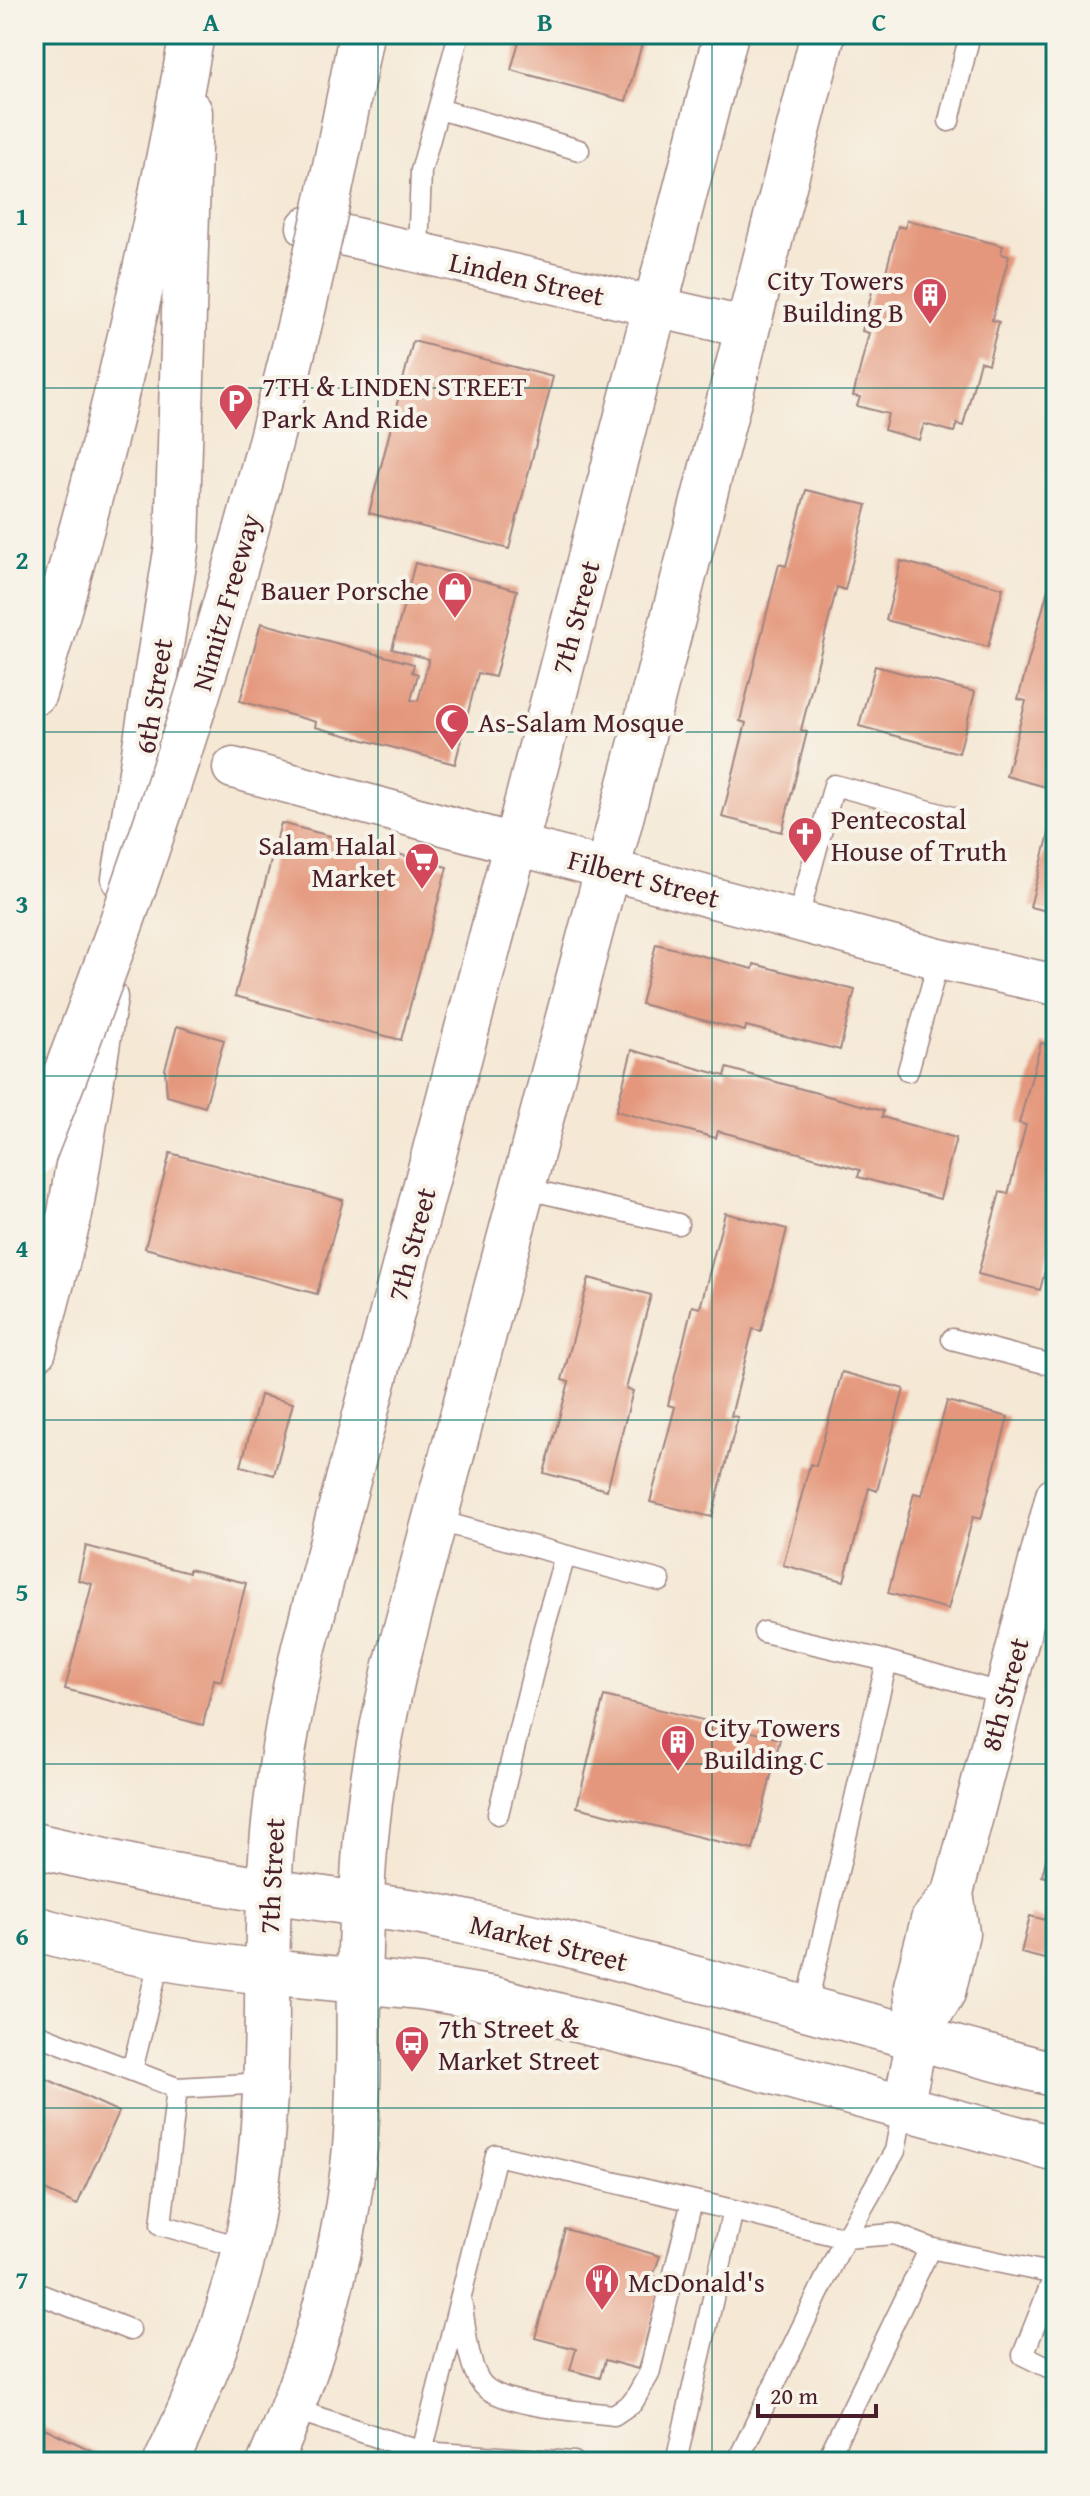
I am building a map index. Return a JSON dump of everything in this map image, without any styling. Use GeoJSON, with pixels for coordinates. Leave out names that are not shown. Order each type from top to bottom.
{"type":"FeatureCollection","features":[{"type":"Feature","properties":{"kind":"main road"},"geometry":{"type":"LineString","coordinates":[[34,693],[73,561],[132,328],[192,34]]}},
{"type":"Feature","properties":{"kind":"main road","name":"6th Street"},"geometry":{"type":"LineString","coordinates":[[34,1350],[70,1214],[177,545],[192,34]]}},
{"type":"Feature","properties":{"kind":"main road","name":"Nimitz Freeway"},"geometry":{"type":"LineString","coordinates":[[34,1154],[122,922],[228,595],[314,264],[361,34]]}},
{"type":"Feature","properties":{"kind":"main road","name":"7th Street"},"geometry":{"type":"LineString","coordinates":[[166,2462],[207,2371],[226,2318],[256,2190],[265,2083],[269,1891],[287,1722],[304,1647],[726,34]]}},
{"type":"Feature","properties":{"kind":"main road"},"geometry":{"type":"LineString","coordinates":[[270,2462],[315,2347],[346,2218],[355,2149],[359,1980],[369,1810],[394,1673],[608,868],[823,34]]}},
{"type":"Feature","properties":{"kind":"main road","name":"Market Street"},"geometry":{"type":"LineString","coordinates":[[34,1845],[148,1871],[479,1924],[562,1943],[1056,2075]]}},
{"type":"Feature","properties":{"kind":"main road"},"geometry":{"type":"LineString","coordinates":[[34,1928],[211,1967],[359,1980],[494,1999],[1056,2149]]}},
{"type":"Feature","properties":{"kind":"street","name":"Linden Street"},"geometry":{"type":"LineString","coordinates":[[307,227],[748,328]]}},
{"type":"Feature","properties":{"kind":"street","name":"Filbert Street"},"geometry":{"type":"LineString","coordinates":[[233,768],[939,959],[1056,985]]}},
{"type":"Feature","properties":{"kind":"street","name":"8th Street"},"geometry":{"type":"LineString","coordinates":[[903,2108],[917,2038],[945,1993],[959,1933],[953,1893],[1055,1502]]}},
{"type":"Feature","properties":{"kind":"lane"},"geometry":{"type":"LineString","coordinates":[[418,253],[421,171],[459,34]]}},
{"type":"Feature","properties":{"kind":"lane"},"geometry":{"type":"LineString","coordinates":[[949,121],[970,34]]}},
{"type":"Feature","properties":{"kind":"lane"},"geometry":{"type":"LineString","coordinates":[[439,109],[579,150]]}},
{"type":"Feature","properties":{"kind":"lane"},"geometry":{"type":"LineString","coordinates":[[797,921],[834,785],[952,817]]}},
{"type":"Feature","properties":{"kind":"lane"},"geometry":{"type":"LineString","coordinates":[[908,1071],[939,959]]}},
{"type":"Feature","properties":{"kind":"lane"},"geometry":{"type":"LineString","coordinates":[[523,1188],[678,1224]]}},
{"type":"Feature","properties":{"kind":"lane"},"geometry":{"type":"LineString","coordinates":[[952,1339],[1056,1366]]}},
{"type":"Feature","properties":{"kind":"lane"},"geometry":{"type":"LineString","coordinates":[[435,1520],[660,1581]]}},
{"type":"Feature","properties":{"kind":"lane"},"geometry":{"type":"LineString","coordinates":[[498,1814],[565,1556]]}},
{"type":"Feature","properties":{"kind":"lane"},"geometry":{"type":"LineString","coordinates":[[764,1632],[887,1661],[1004,1694]]}},
{"type":"Feature","properties":{"kind":"lane"},"geometry":{"type":"LineString","coordinates":[[806,2008],[887,1661]]}},
{"type":"Feature","properties":{"kind":"lane"},"geometry":{"type":"LineString","coordinates":[[132,2070],[160,1958]]}},
{"type":"Feature","properties":{"kind":"lane"},"geometry":{"type":"LineString","coordinates":[[34,2033],[177,2088],[265,2083]]}},
{"type":"Feature","properties":{"kind":"lane"},"geometry":{"type":"LineString","coordinates":[[177,2088],[161,2225],[244,2248]]}},
{"type":"Feature","properties":{"kind":"lane"},"geometry":{"type":"LineString","coordinates":[[737,2462],[845,2238],[895,2151],[903,2108]]}},
{"type":"Feature","properties":{"kind":"lane"},"geometry":{"type":"LineString","coordinates":[[419,2457],[496,2155],[845,2238],[894,2234],[930,2248],[1056,2274],[1023,2355],[1056,2371]]}},
{"type":"Feature","properties":{"kind":"lane"},"geometry":{"type":"LineString","coordinates":[[461,2293],[467,2347],[481,2383],[499,2395],[528,2403],[614,2415],[633,2402],[649,2374],[692,2201]]}},
{"type":"Feature","properties":{"kind":"lane"},"geometry":{"type":"LineString","coordinates":[[676,2462],[733,2210]]}},
{"type":"Feature","properties":{"kind":"lane"},"geometry":{"type":"LineString","coordinates":[[826,2462],[930,2248]]}},
{"type":"Feature","properties":{"kind":"lane"},"geometry":{"type":"LineString","coordinates":[[34,2292],[130,2330]]}},
{"type":"Feature","properties":{"kind":"lane"},"geometry":{"type":"LineString","coordinates":[[293,2409],[419,2457],[574,2462]]}},
{"type":"Feature","properties":{"kind":"building"},"geometry":{"type":"Polygon","coordinates":[[[521,34],[644,36],[626,101],[511,70],[521,34]]]}},
{"type":"Feature","properties":{"kind":"building","name":"City Towers Building B"},"geometry":{"type":"Polygon","coordinates":[[[907,220],[1003,246],[1001,254],[1009,256],[992,320],[999,322],[988,364],[980,361],[963,426],[957,424],[954,432],[924,424],[919,440],[884,430],[888,414],[857,406],[860,397],[853,396],[869,333],[862,331],[873,288],[881,290],[898,226],[905,228],[907,220]]]}},
{"type":"Feature","properties":{"kind":"building"},"geometry":{"type":"Polygon","coordinates":[[[413,341],[553,377],[509,549],[369,513],[413,341]]]}},
{"type":"Feature","properties":{"kind":"building"},"geometry":{"type":"Polygon","coordinates":[[[806,490],[867,505],[845,590],[837,587],[801,730],[807,732],[782,832],[722,817],[746,723],[740,721],[779,564],[786,566],[806,490]]]}},
{"type":"Feature","properties":{"kind":"building"},"geometry":{"type":"Polygon","coordinates":[[[901,561],[1003,588],[988,647],[886,620],[901,561]]]}},
{"type":"Feature","properties":{"kind":"building"},"geometry":{"type":"Polygon","coordinates":[[[415,563],[517,590],[495,677],[478,673],[455,764],[315,727],[316,722],[240,701],[261,623],[414,664],[412,672],[418,674],[411,700],[418,701],[429,659],[392,649],[415,563]]]}},
{"type":"Feature","properties":{"kind":"building"},"geometry":{"type":"Polygon","coordinates":[[[1055,564],[1056,790],[1006,776],[1026,701],[1018,699],[1055,564]]]}},
{"type":"Feature","properties":{"kind":"building"},"geometry":{"type":"Polygon","coordinates":[[[875,666],[975,692],[959,753],[859,726],[875,666]]]}},
{"type":"Feature","properties":{"kind":"building"},"geometry":{"type":"Polygon","coordinates":[[[281,823],[447,867],[401,1040],[235,996],[281,823]]]}},
{"type":"Feature","properties":{"kind":"building"},"geometry":{"type":"Polygon","coordinates":[[[1051,826],[1056,828],[1056,913],[1030,907],[1051,826]]]}},
{"type":"Feature","properties":{"kind":"building"},"geometry":{"type":"Polygon","coordinates":[[[656,944],[753,969],[754,964],[855,990],[840,1050],[746,1026],[745,1031],[641,1004],[656,944]]]}},
{"type":"Feature","properties":{"kind":"building"},"geometry":{"type":"Polygon","coordinates":[[[177,1026],[224,1040],[205,1107],[167,1096],[165,1069],[177,1026]]]}},
{"type":"Feature","properties":{"kind":"building"},"geometry":{"type":"Polygon","coordinates":[[[1041,1043],[1056,1047],[1056,1229],[1040,1290],[978,1274],[1000,1192],[1008,1194],[1026,1125],[1019,1123],[1041,1043]]]}},
{"type":"Feature","properties":{"kind":"building"},"geometry":{"type":"Polygon","coordinates":[[[632,1050],[725,1076],[727,1068],[883,1111],[882,1117],[956,1138],[940,1199],[858,1177],[860,1170],[752,1140],[718,1131],[716,1138],[616,1111],[632,1050]]]}},
{"type":"Feature","properties":{"kind":"building"},"geometry":{"type":"Polygon","coordinates":[[[170,1153],[343,1200],[317,1294],[145,1248],[170,1153]]]}},
{"type":"Feature","properties":{"kind":"building"},"geometry":{"type":"Polygon","coordinates":[[[725,1213],[787,1229],[761,1331],[753,1329],[731,1416],[738,1417],[712,1517],[650,1502],[675,1407],[668,1405],[692,1306],[700,1308],[725,1213]]]}},
{"type":"Feature","properties":{"kind":"building"},"geometry":{"type":"Polygon","coordinates":[[[589,1278],[651,1295],[626,1389],[633,1391],[607,1490],[544,1473],[569,1382],[562,1380],[589,1278]]]}},
{"type":"Feature","properties":{"kind":"building"},"geometry":{"type":"Polygon","coordinates":[[[842,1372],[904,1389],[877,1491],[869,1488],[844,1581],[783,1565],[810,1464],[816,1466],[842,1372]]]}},
{"type":"Feature","properties":{"kind":"building"},"geometry":{"type":"Polygon","coordinates":[[[260,1395],[293,1403],[274,1475],[241,1466],[260,1395]]]}},
{"type":"Feature","properties":{"kind":"building"},"geometry":{"type":"Polygon","coordinates":[[[947,1401],[1008,1417],[981,1519],[973,1517],[948,1609],[888,1593],[914,1493],[922,1495],[947,1401]]]}},
{"type":"Feature","properties":{"kind":"building"},"geometry":{"type":"Polygon","coordinates":[[[86,1546],[189,1573],[189,1569],[246,1583],[221,1681],[214,1679],[203,1725],[65,1689],[92,1584],[78,1580],[86,1546]]]}},
{"type":"Feature","properties":{"kind":"building","name":"City Towers Building C"},"geometry":{"type":"Polygon","coordinates":[[[604,1696],[780,1739],[753,1850],[577,1807],[604,1696]]]}},
{"type":"Feature","properties":{"kind":"building"},"geometry":{"type":"Polygon","coordinates":[[[1052,1835],[1056,1836],[1056,1880],[1042,1876],[1052,1835]]]}},
{"type":"Feature","properties":{"kind":"building"},"geometry":{"type":"Polygon","coordinates":[[[1051,1900],[1056,1902],[1056,1962],[1021,1953],[1030,1916],[1046,1920],[1051,1900]]]}},
{"type":"Feature","properties":{"kind":"building"},"geometry":{"type":"Polygon","coordinates":[[[36,2074],[119,2112],[77,2205],[34,2185],[36,2074]]]}},
{"type":"Feature","properties":{"kind":"building"},"geometry":{"type":"Polygon","coordinates":[[[565,2229],[660,2256],[653,2276],[663,2278],[638,2369],[605,2360],[600,2378],[570,2370],[576,2349],[535,2338],[565,2229]]]}},
{"type":"Feature","properties":{"kind":"building"},"geometry":{"type":"Polygon","coordinates":[[[34,2423],[99,2454],[96,2462],[34,2462],[34,2423]]]}},
{"type":"Feature","properties":{"kind":"place","name":"City Towers Building B"},"geometry":{"type":"Point","coordinates":[930,326]}},
{"type":"Feature","properties":{"kind":"place","name":"7TH & LINDEN STREET Park And Ride"},"geometry":{"type":"Point","coordinates":[236,432]}},
{"type":"Feature","properties":{"kind":"place","name":"Bauer Porsche"},"geometry":{"type":"Point","coordinates":[455,620]}},
{"type":"Feature","properties":{"kind":"place","name":"As-Salam Mosque"},"geometry":{"type":"Point","coordinates":[452,752]}},
{"type":"Feature","properties":{"kind":"place","name":"Pentecostal House of Truth"},"geometry":{"type":"Point","coordinates":[805,865]}},
{"type":"Feature","properties":{"kind":"place","name":"Salam Halal Market"},"geometry":{"type":"Point","coordinates":[422,891]}},
{"type":"Feature","properties":{"kind":"place","name":"City Towers Building C"},"geometry":{"type":"Point","coordinates":[678,1773]}},
{"type":"Feature","properties":{"kind":"place","name":"7th Street & Market Street"},"geometry":{"type":"Point","coordinates":[412,2074]}},
{"type":"Feature","properties":{"kind":"place","name":"McDonald's"},"geometry":{"type":"Point","coordinates":[602,2312]}}]}
